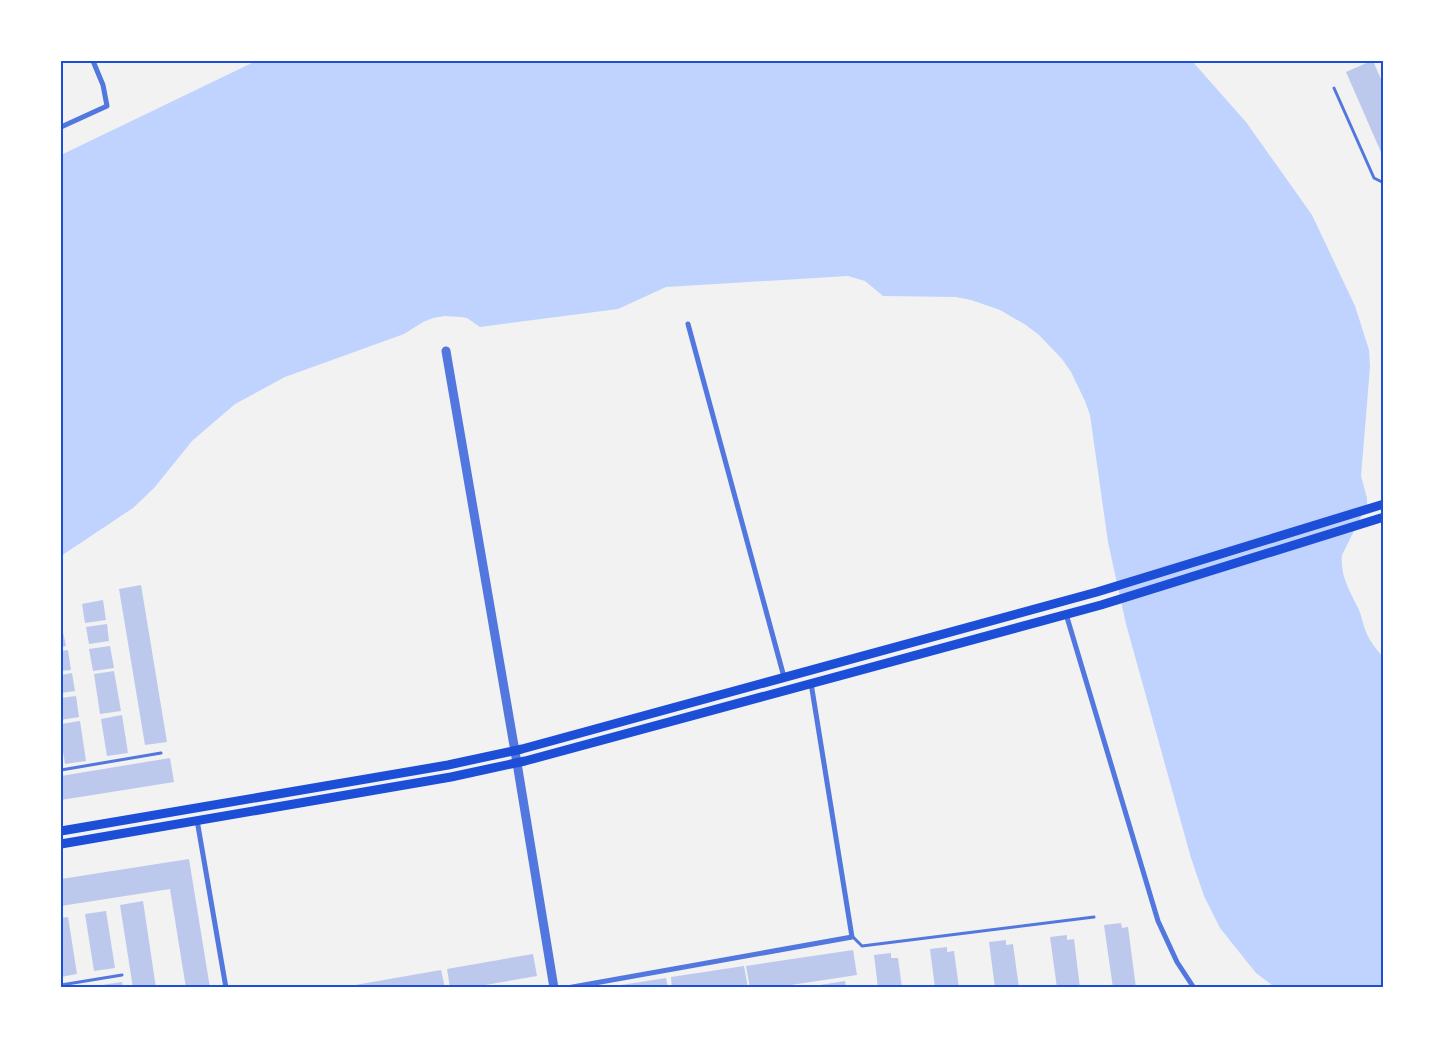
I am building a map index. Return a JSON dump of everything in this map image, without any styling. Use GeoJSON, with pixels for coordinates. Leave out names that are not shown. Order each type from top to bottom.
{"type":"FeatureCollection","features":[{"type":"Feature","properties":{"kind":"main road"},"geometry":{"type":"LineString","coordinates":[[61,831],[414,771],[515,750],[1098,592],[1384,504]]}},
{"type":"Feature","properties":{"kind":"main road"},"geometry":{"type":"LineString","coordinates":[[61,844],[451,777],[517,763],[1101,605],[1384,518]]}},
{"type":"Feature","properties":{"kind":"street"},"geometry":{"type":"LineString","coordinates":[[61,127],[107,106],[103,85],[93,61]]}},
{"type":"Feature","properties":{"kind":"street"},"geometry":{"type":"LineString","coordinates":[[688,324],[784,677]]}},
{"type":"Feature","properties":{"kind":"street"},"geometry":{"type":"LineString","coordinates":[[446,351],[554,988]]}},
{"type":"Feature","properties":{"kind":"street"},"geometry":{"type":"LineString","coordinates":[[1066,614],[1158,921],[1176,962],[1194,988]]}},
{"type":"Feature","properties":{"kind":"street"},"geometry":{"type":"LineString","coordinates":[[567,988],[852,937],[811,683]]}},
{"type":"Feature","properties":{"kind":"street"},"geometry":{"type":"LineString","coordinates":[[197,820],[226,988]]}},
{"type":"Feature","properties":{"kind":"lane"},"geometry":{"type":"LineString","coordinates":[[1334,88],[1374,178],[1384,182]]}},
{"type":"Feature","properties":{"kind":"lane"},"geometry":{"type":"LineString","coordinates":[[61,770],[161,753]]}},
{"type":"Feature","properties":{"kind":"lane"},"geometry":{"type":"LineString","coordinates":[[852,937],[862,946],[1094,918]]}},
{"type":"Feature","properties":{"kind":"lane"},"geometry":{"type":"LineString","coordinates":[[61,985],[122,976]]}},
{"type":"Feature","properties":{"kind":"water"},"geometry":{"type":"Polygon","coordinates":[[[256,61],[1192,61],[1246,122],[1312,215],[1355,306],[1369,350],[1370,367],[1361,476],[1367,505],[1342,555],[1342,563],[1346,584],[1359,610],[1366,632],[1384,658],[1384,988],[1276,988],[1256,973],[1220,928],[1204,896],[1191,858],[1126,624],[1108,542],[1090,415],[1085,401],[1071,372],[1062,359],[1039,335],[1000,310],[971,300],[956,297],[883,296],[865,281],[848,276],[666,287],[618,309],[480,327],[467,318],[445,316],[433,318],[404,334],[285,377],[235,404],[192,441],[154,488],[133,508],[61,556],[61,155],[256,61]]]}},
{"type":"Feature","properties":{"kind":"building"},"geometry":{"type":"Polygon","coordinates":[[[1373,61],[1384,86],[1384,159],[1346,72],[1373,61]]]}},
{"type":"Feature","properties":{"kind":"building"},"geometry":{"type":"Polygon","coordinates":[[[141,585],[167,742],[145,745],[119,589],[141,585]]]}},
{"type":"Feature","properties":{"kind":"building"},"geometry":{"type":"Polygon","coordinates":[[[103,600],[106,620],[85,623],[82,604],[103,600]]]}},
{"type":"Feature","properties":{"kind":"building"},"geometry":{"type":"Polygon","coordinates":[[[61,623],[66,646],[61,647],[61,623]]]}},
{"type":"Feature","properties":{"kind":"building"},"geometry":{"type":"Polygon","coordinates":[[[107,624],[109,641],[89,644],[86,627],[107,624]]]}},
{"type":"Feature","properties":{"kind":"building"},"geometry":{"type":"Polygon","coordinates":[[[110,646],[114,668],[93,671],[89,649],[110,646]]]}},
{"type":"Feature","properties":{"kind":"building"},"geometry":{"type":"Polygon","coordinates":[[[68,650],[71,670],[61,671],[61,651],[68,650]]]}},
{"type":"Feature","properties":{"kind":"building"},"geometry":{"type":"Polygon","coordinates":[[[114,671],[121,711],[100,714],[94,674],[114,671]]]}},
{"type":"Feature","properties":{"kind":"building"},"geometry":{"type":"Polygon","coordinates":[[[72,673],[75,691],[61,693],[61,675],[72,673]]]}},
{"type":"Feature","properties":{"kind":"building"},"geometry":{"type":"Polygon","coordinates":[[[76,696],[79,717],[61,720],[61,698],[76,696]]]}},
{"type":"Feature","properties":{"kind":"building"},"geometry":{"type":"Polygon","coordinates":[[[122,715],[128,753],[107,756],[101,719],[122,715]]]}},
{"type":"Feature","properties":{"kind":"building"},"geometry":{"type":"Polygon","coordinates":[[[80,721],[86,761],[65,764],[61,724],[80,721]]]}},
{"type":"Feature","properties":{"kind":"building"},"geometry":{"type":"Polygon","coordinates":[[[170,758],[174,782],[61,800],[61,776],[170,758]]]}},
{"type":"Feature","properties":{"kind":"building"},"geometry":{"type":"Polygon","coordinates":[[[189,859],[210,988],[186,988],[170,889],[61,906],[61,879],[189,859]]]}},
{"type":"Feature","properties":{"kind":"building"},"geometry":{"type":"Polygon","coordinates":[[[143,901],[156,988],[133,988],[120,905],[143,901]]]}},
{"type":"Feature","properties":{"kind":"building"},"geometry":{"type":"Polygon","coordinates":[[[106,911],[115,968],[94,971],[85,914],[106,911]]]}},
{"type":"Feature","properties":{"kind":"building"},"geometry":{"type":"Polygon","coordinates":[[[68,917],[77,974],[61,977],[61,918],[68,917]]]}},
{"type":"Feature","properties":{"kind":"building"},"geometry":{"type":"Polygon","coordinates":[[[1121,923],[1122,928],[1128,927],[1136,988],[1113,988],[1104,925],[1121,923]]]}},
{"type":"Feature","properties":{"kind":"building"},"geometry":{"type":"Polygon","coordinates":[[[1067,935],[1067,940],[1074,939],[1080,988],[1057,988],[1050,937],[1067,935]]]}},
{"type":"Feature","properties":{"kind":"building"},"geometry":{"type":"Polygon","coordinates":[[[1006,940],[1006,945],[1013,944],[1019,988],[995,988],[989,942],[1006,940]]]}},
{"type":"Feature","properties":{"kind":"building"},"geometry":{"type":"Polygon","coordinates":[[[947,947],[947,952],[954,951],[959,988],[935,988],[930,949],[947,947]]]}},
{"type":"Feature","properties":{"kind":"building"},"geometry":{"type":"Polygon","coordinates":[[[853,950],[857,975],[771,988],[750,988],[746,966],[853,950]]]}},
{"type":"Feature","properties":{"kind":"building"},"geometry":{"type":"Polygon","coordinates":[[[891,953],[891,958],[898,958],[902,988],[878,988],[874,955],[891,953]]]}},
{"type":"Feature","properties":{"kind":"building"},"geometry":{"type":"Polygon","coordinates":[[[533,954],[537,976],[468,988],[450,988],[447,969],[533,954]]]}},
{"type":"Feature","properties":{"kind":"building"},"geometry":{"type":"Polygon","coordinates":[[[744,966],[748,988],[672,988],[671,977],[744,966]]]}},
{"type":"Feature","properties":{"kind":"building"},"geometry":{"type":"Polygon","coordinates":[[[441,970],[445,988],[356,988],[355,985],[441,970]]]}},
{"type":"Feature","properties":{"kind":"building"},"geometry":{"type":"Polygon","coordinates":[[[666,978],[668,988],[608,987],[666,978]]]}},
{"type":"Feature","properties":{"kind":"building"},"geometry":{"type":"Polygon","coordinates":[[[845,981],[846,988],[821,988],[820,985],[845,981]]]}},
{"type":"Feature","properties":{"kind":"building"},"geometry":{"type":"Polygon","coordinates":[[[122,982],[123,988],[102,988],[102,985],[122,982]]]}}]}
